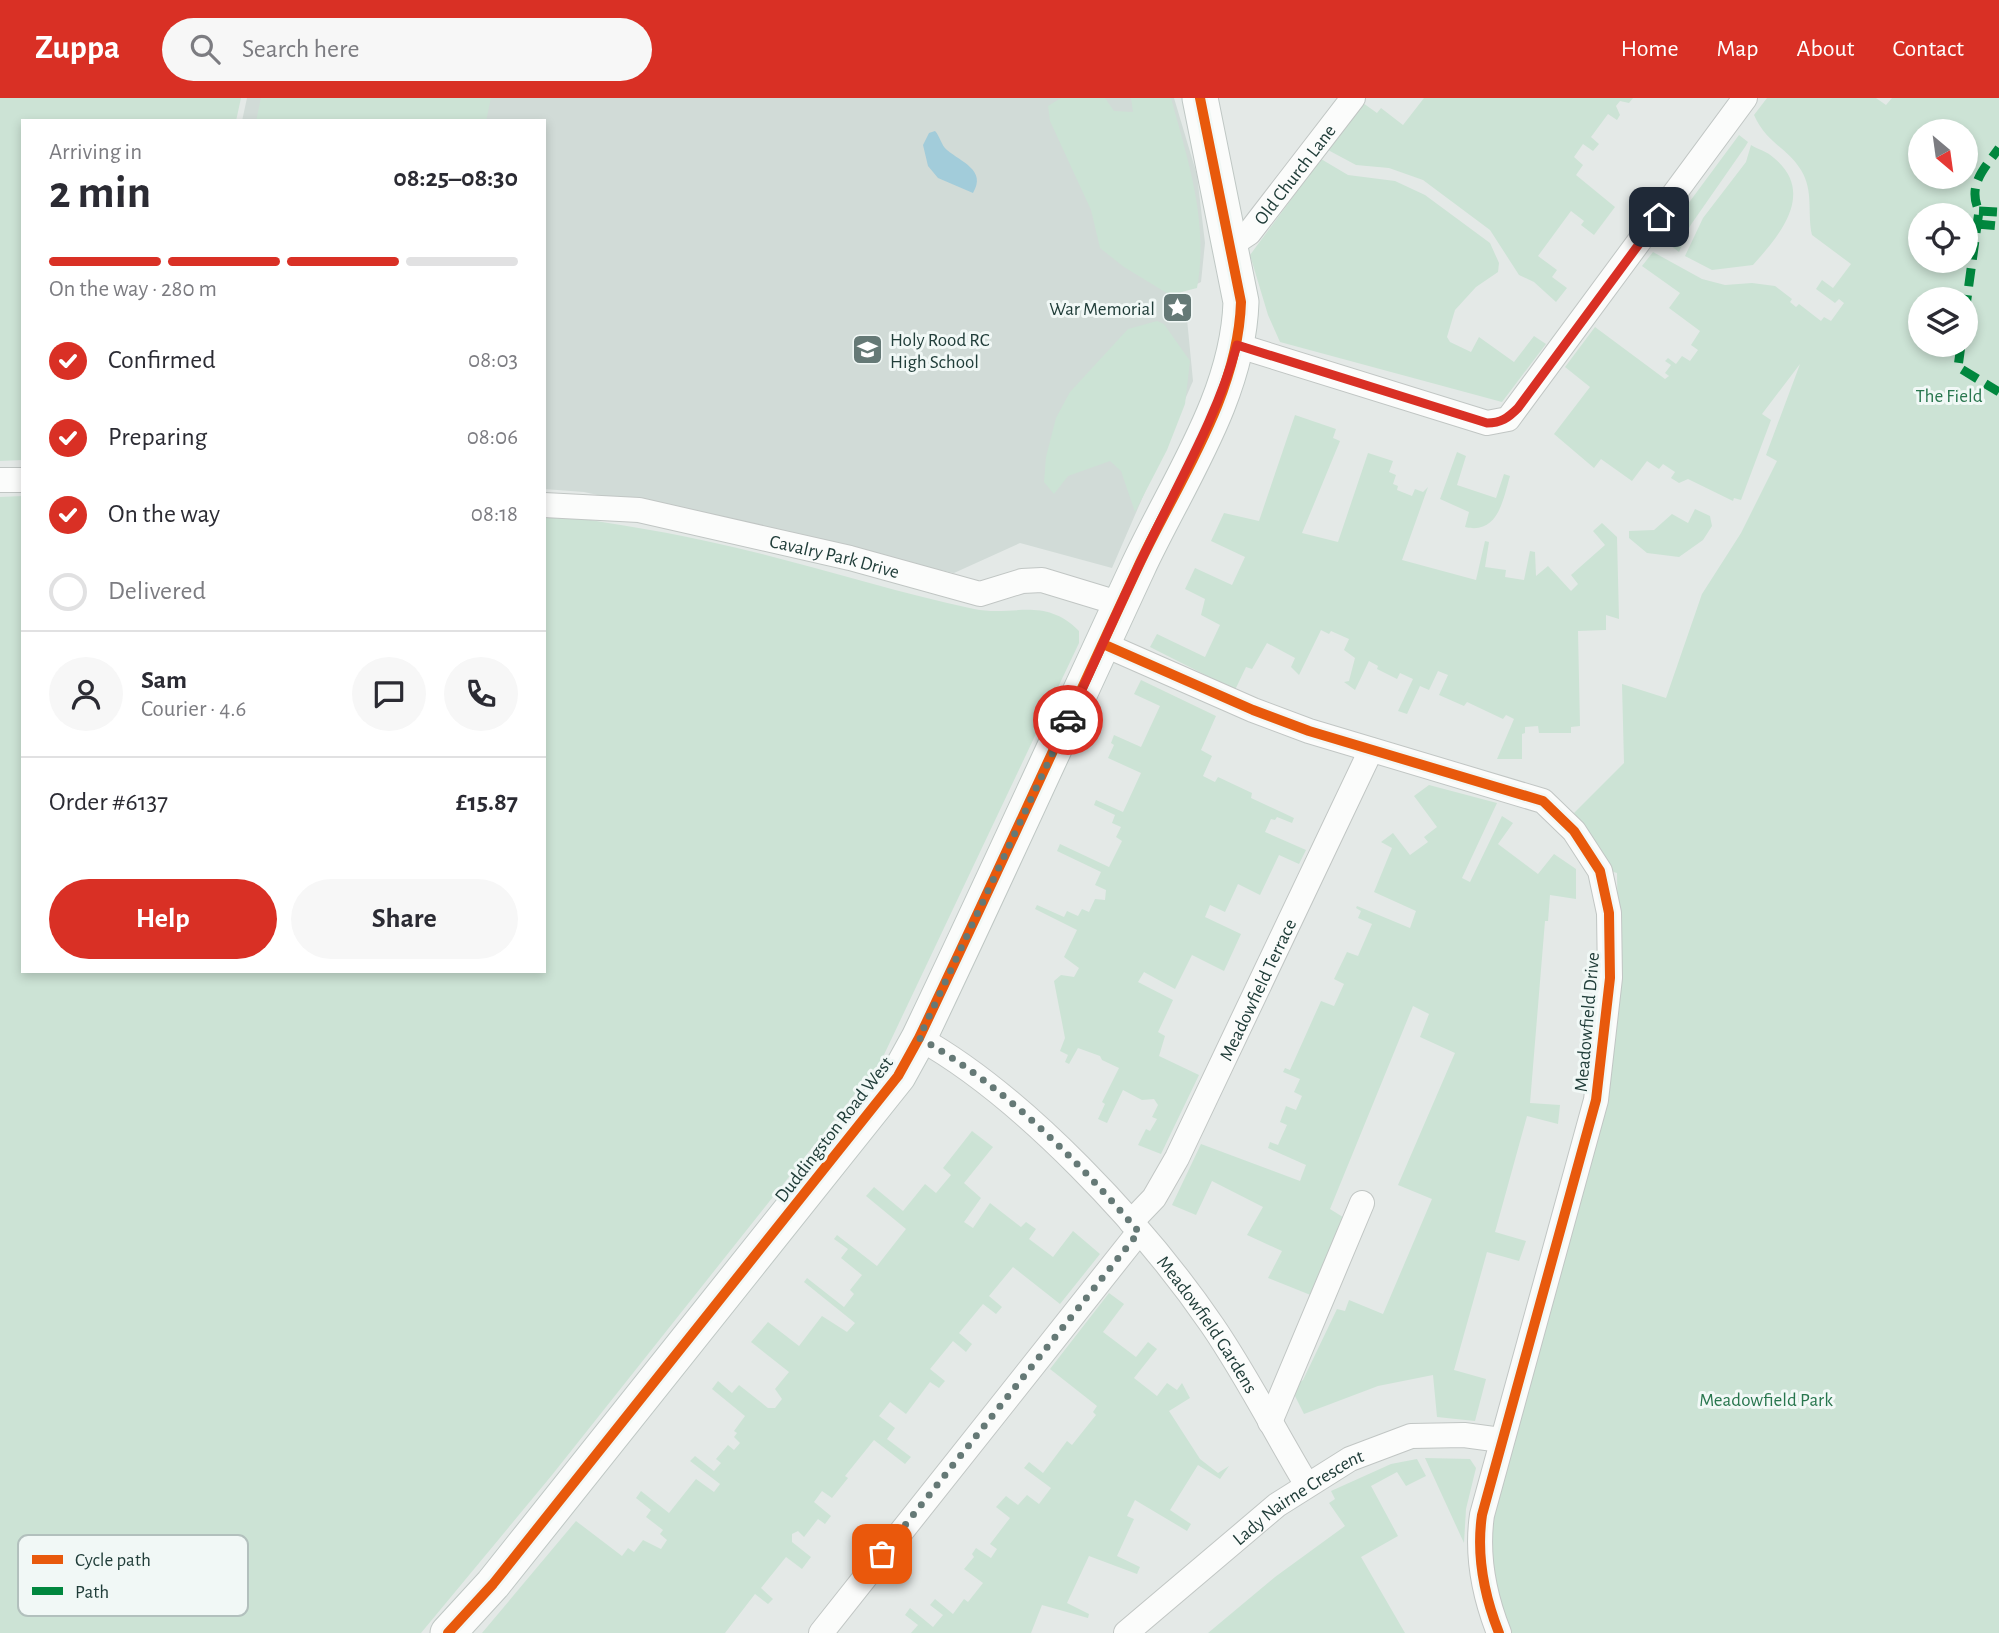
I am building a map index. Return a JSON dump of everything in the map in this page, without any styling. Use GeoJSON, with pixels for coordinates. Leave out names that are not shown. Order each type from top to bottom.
{"type":"FeatureCollection","features":[{"type":"Feature","properties":{"kind":"street","name":"Duddingston Road West"},"geometry":{"type":"LineString","coordinates":[[448,1633],[493,1584],[797,1204],[898,1076],[919,1038],[1121,604],[1200,443],[1222,392],[1237,345],[1241,302],[1200,98]]}},
{"type":"Feature","properties":{"kind":"street","name":"Old Church Lane"},"geometry":{"type":"LineString","coordinates":[[1231,245],[1250,233],[1353,98]]}},
{"type":"Feature","properties":{"kind":"street"},"geometry":{"type":"LineString","coordinates":[[1237,345],[1487,423],[1508,419],[1745,98]]}},
{"type":"Feature","properties":{"kind":"street"},"geometry":{"type":"LineString","coordinates":[[0,480],[21,480]]}},
{"type":"Feature","properties":{"kind":"street","name":"Cavalry Park Drive"},"geometry":{"type":"LineString","coordinates":[[546,505],[639,510],[850,558],[980,594],[1022,581],[1042,580],[1121,604]]}},
{"type":"Feature","properties":{"kind":"street","name":"Meadowfield Drive"},"geometry":{"type":"LineString","coordinates":[[1103,644],[1252,710],[1371,750],[1543,801],[1560,816],[1586,847],[1600,870],[1607,892],[1610,978],[1596,1100],[1486,1493],[1479,1536],[1486,1597],[1499,1633]]}},
{"type":"Feature","properties":{"kind":"street","name":"Meadowfield Terrace"},"geometry":{"type":"LineString","coordinates":[[821,1633],[1135,1227],[1154,1198],[1177,1158],[1371,750]]}},
{"type":"Feature","properties":{"kind":"street","name":"Meadowfield Gardens"},"geometry":{"type":"LineString","coordinates":[[919,1038],[969,1070],[1027,1118],[1135,1227],[1212,1325],[1307,1485]]}},
{"type":"Feature","properties":{"kind":"street","name":"Meadowfield Gardens"},"geometry":{"type":"LineString","coordinates":[[1270,1422],[1362,1203]]}},
{"type":"Feature","properties":{"kind":"street","name":"Lady Nairne Crescent"},"geometry":{"type":"LineString","coordinates":[[1126,1633],[1277,1505],[1350,1459],[1411,1436],[1464,1435],[1501,1440]]}},
{"type":"Feature","properties":{"kind":"shaded area","name":"Holy Rood RC High School"},"geometry":{"type":"Polygon","coordinates":[[[247,98],[1174,98],[1197,175],[1205,243],[1201,282],[1172,297],[1176,314],[1187,319],[1193,381],[1112,568],[1020,543],[954,573],[584,492],[546,489],[546,119],[242,119],[247,98]]]}},
{"type":"Feature","properties":{"kind":"green space"},"geometry":{"type":"Polygon","coordinates":[[[0,98],[241,98],[236,119],[21,119],[21,460],[0,461],[0,98]]]}},
{"type":"Feature","properties":{"kind":"green space"},"geometry":{"type":"Polygon","coordinates":[[[261,98],[491,98],[486,119],[256,119],[261,98]]]}},
{"type":"Feature","properties":{"kind":"green space"},"geometry":{"type":"Polygon","coordinates":[[[1061,98],[1105,98],[1114,111],[1133,112],[1131,98],[1171,98],[1190,168],[1199,215],[1200,263],[1197,288],[1170,295],[1124,267],[1100,248],[1091,210],[1050,121],[1048,106],[1061,98]]]}},
{"type":"Feature","properties":{"kind":"green space"},"geometry":{"type":"Polygon","coordinates":[[[1424,98],[1633,98],[1629,103],[1620,101],[1616,106],[1620,115],[1617,120],[1608,114],[1591,137],[1599,144],[1593,151],[1583,144],[1574,157],[1583,165],[1576,175],[1615,207],[1594,235],[1581,225],[1584,221],[1571,211],[1538,256],[1557,270],[1552,277],[1567,288],[1556,302],[1534,282],[1519,275],[1490,230],[1423,180],[1389,168],[1356,165],[1328,150],[1363,103],[1377,113],[1381,108],[1403,125],[1424,98]]]}},
{"type":"Feature","properties":{"kind":"green space","name":"Meadowfield Park"},"geometry":{"type":"Polygon","coordinates":[[[1767,98],[1876,98],[1886,105],[1892,98],[1999,98],[1999,1633],[1509,1633],[1495,1590],[1490,1526],[1618,946],[1617,873],[1607,870],[1574,813],[1624,763],[1622,684],[1666,698],[1702,594],[1741,533],[1777,461],[1766,455],[1800,364],[1762,414],[1771,420],[1741,500],[1734,498],[1733,501],[1688,479],[1679,483],[1671,478],[1675,472],[1663,464],[1659,469],[1647,461],[1632,481],[1601,459],[1594,468],[1554,434],[1590,387],[1565,367],[1595,327],[1665,379],[1669,376],[1665,373],[1671,365],[1665,361],[1668,358],[1676,364],[1682,356],[1690,361],[1698,350],[1691,345],[1700,331],[1669,308],[1680,293],[1642,266],[1653,252],[1702,279],[1725,285],[1752,283],[1775,286],[1792,299],[1790,302],[1796,307],[1799,304],[1821,321],[1824,317],[1831,321],[1844,303],[1839,299],[1835,303],[1816,289],[1822,280],[1833,288],[1851,264],[1812,235],[1805,178],[1795,162],[1759,125],[1754,115],[1767,98]]]}},
{"type":"Feature","properties":{"kind":"green space"},"geometry":{"type":"Polygon","coordinates":[[[1739,135],[1748,142],[1690,226],[1679,252],[1662,239],[1739,135]]]}},
{"type":"Feature","properties":{"kind":"green space"},"geometry":{"type":"Polygon","coordinates":[[[1751,145],[1771,156],[1786,171],[1792,185],[1793,199],[1789,213],[1774,241],[1753,265],[1712,270],[1685,256],[1703,218],[1746,162],[1751,145]]]}},
{"type":"Feature","properties":{"kind":"green space"},"geometry":{"type":"Polygon","coordinates":[[[1321,159],[1348,175],[1395,181],[1425,195],[1490,243],[1499,263],[1498,272],[1476,287],[1455,310],[1447,337],[1450,342],[1471,352],[1479,337],[1514,362],[1534,336],[1546,344],[1502,402],[1280,342],[1268,315],[1250,255],[1321,159]]]}},
{"type":"Feature","properties":{"kind":"green space"},"geometry":{"type":"Polygon","coordinates":[[[1157,321],[1164,324],[1190,361],[1185,404],[1167,450],[1135,512],[1121,471],[1110,461],[1068,476],[1054,494],[1044,482],[1046,457],[1056,418],[1070,392],[1128,329],[1157,321]]]}},
{"type":"Feature","properties":{"kind":"green space"},"geometry":{"type":"Polygon","coordinates":[[[1295,415],[1336,429],[1333,438],[1340,441],[1302,533],[1338,542],[1368,453],[1393,461],[1389,472],[1396,475],[1393,484],[1398,486],[1397,490],[1412,496],[1415,489],[1423,492],[1428,487],[1402,560],[1476,580],[1485,541],[1489,542],[1485,567],[1506,570],[1505,577],[1524,580],[1530,551],[1535,552],[1536,576],[1548,566],[1571,591],[1578,584],[1571,575],[1605,545],[1593,531],[1602,523],[1617,537],[1619,619],[1606,615],[1606,630],[1578,631],[1580,726],[1571,727],[1571,733],[1539,733],[1538,726],[1525,727],[1525,733],[1522,734],[1522,759],[1497,759],[1514,719],[1506,715],[1503,719],[1467,702],[1464,706],[1439,695],[1448,675],[1438,671],[1429,690],[1420,686],[1407,714],[1398,711],[1413,679],[1400,673],[1397,679],[1377,669],[1378,666],[1369,661],[1355,690],[1344,682],[1349,681],[1355,658],[1344,650],[1349,639],[1331,631],[1329,634],[1321,630],[1299,675],[1291,667],[1295,658],[1267,643],[1252,669],[1246,667],[1235,690],[1150,647],[1157,634],[1205,657],[1220,625],[1201,615],[1205,599],[1185,589],[1195,568],[1232,585],[1245,557],[1211,541],[1224,513],[1259,521],[1295,415]]]}},
{"type":"Feature","properties":{"kind":"green space"},"geometry":{"type":"Polygon","coordinates":[[[1457,452],[1466,456],[1457,485],[1496,498],[1504,474],[1510,476],[1497,514],[1485,526],[1465,527],[1469,512],[1440,499],[1457,452]]]}},
{"type":"Feature","properties":{"kind":"green space"},"geometry":{"type":"Polygon","coordinates":[[[21,496],[21,973],[546,973],[546,512],[706,541],[974,609],[1041,611],[1066,620],[1079,631],[1079,643],[881,1061],[552,1475],[421,1633],[0,1633],[0,497],[21,496]]]}},
{"type":"Feature","properties":{"kind":"green space"},"geometry":{"type":"Polygon","coordinates":[[[1695,509],[1710,516],[1712,526],[1703,540],[1679,557],[1647,553],[1629,538],[1629,531],[1654,530],[1672,514],[1688,523],[1695,509]]]}},
{"type":"Feature","properties":{"kind":"green space"},"geometry":{"type":"Polygon","coordinates":[[[1141,680],[1216,716],[1201,750],[1212,756],[1203,776],[1215,782],[1218,777],[1252,793],[1251,798],[1294,818],[1292,823],[1277,817],[1275,820],[1271,819],[1265,832],[1306,850],[1299,864],[1279,855],[1260,895],[1238,884],[1225,912],[1210,905],[1205,917],[1241,934],[1224,971],[1192,955],[1175,989],[1144,972],[1138,982],[1173,1000],[1158,1032],[1165,1036],[1159,1056],[1199,1075],[1161,1154],[1138,1145],[1146,1129],[1150,1131],[1157,1119],[1152,1117],[1158,1105],[1154,1099],[1142,1100],[1123,1090],[1107,1123],[1098,1119],[1105,1104],[1102,1102],[1119,1068],[1102,1060],[1100,1056],[1078,1048],[1069,1064],[1065,1062],[1068,1055],[1060,1051],[1065,1038],[1054,981],[1061,975],[1074,977],[1079,968],[1064,957],[1077,930],[1035,909],[1037,905],[1064,917],[1067,911],[1078,916],[1082,909],[1089,912],[1095,899],[1105,900],[1106,890],[1095,885],[1101,872],[1057,851],[1060,844],[1109,867],[1122,841],[1116,837],[1121,827],[1112,823],[1115,815],[1094,805],[1096,800],[1123,812],[1141,773],[1108,758],[1114,745],[1111,743],[1114,735],[1141,747],[1160,706],[1134,694],[1141,680]]]}},
{"type":"Feature","properties":{"kind":"green space"},"geometry":{"type":"Polygon","coordinates":[[[1429,785],[1497,803],[1462,878],[1470,882],[1502,816],[1513,823],[1498,844],[1538,874],[1554,854],[1576,869],[1576,899],[1550,895],[1548,921],[1545,921],[1530,1103],[1560,1105],[1558,1124],[1527,1116],[1495,1232],[1526,1241],[1519,1261],[1487,1252],[1454,1370],[1486,1379],[1475,1421],[1437,1417],[1433,1375],[1378,1386],[1304,1414],[1291,1388],[1303,1380],[1337,1309],[1345,1311],[1349,1300],[1383,1314],[1432,1199],[1398,1185],[1455,1053],[1420,1037],[1429,1014],[1413,1006],[1330,1209],[1346,1219],[1313,1296],[1268,1278],[1282,1251],[1247,1235],[1263,1207],[1212,1181],[1196,1215],[1172,1205],[1201,1144],[1300,1181],[1306,1165],[1268,1148],[1270,1142],[1278,1145],[1287,1125],[1280,1122],[1286,1106],[1296,1110],[1302,1096],[1294,1092],[1300,1079],[1283,1072],[1285,1068],[1290,1070],[1321,1001],[1334,1006],[1344,984],[1334,979],[1347,952],[1358,956],[1372,924],[1358,918],[1361,911],[1357,906],[1410,928],[1416,911],[1374,892],[1392,848],[1381,842],[1393,833],[1410,855],[1428,842],[1424,837],[1437,827],[1414,796],[1429,785]]]}},
{"type":"Feature","properties":{"kind":"green space"},"geometry":{"type":"Polygon","coordinates":[[[972,1131],[993,1147],[964,1183],[981,1198],[964,1222],[973,1228],[990,1203],[1021,1227],[1026,1222],[1036,1229],[1029,1239],[1053,1257],[1073,1231],[1100,1254],[1060,1304],[1013,1267],[989,1296],[1002,1307],[996,1314],[983,1304],[959,1333],[972,1344],[966,1352],[953,1341],[930,1369],[945,1381],[939,1388],[930,1382],[906,1414],[890,1402],[879,1416],[895,1428],[887,1439],[911,1457],[905,1464],[874,1440],[845,1476],[848,1478],[832,1498],[822,1491],[814,1502],[831,1516],[825,1524],[818,1519],[804,1537],[798,1531],[792,1534],[792,1542],[811,1557],[802,1569],[786,1557],[761,1588],[773,1599],[768,1604],[755,1594],[725,1633],[482,1633],[576,1521],[622,1556],[628,1548],[634,1552],[643,1540],[661,1549],[667,1540],[660,1534],[663,1530],[646,1517],[651,1510],[636,1498],[641,1491],[669,1513],[696,1479],[714,1492],[720,1484],[690,1461],[695,1456],[714,1471],[721,1463],[716,1459],[728,1445],[734,1450],[740,1443],[734,1437],[737,1433],[734,1431],[745,1416],[712,1389],[718,1381],[732,1393],[739,1385],[768,1408],[775,1408],[782,1399],[775,1389],[789,1372],[751,1342],[768,1322],[799,1346],[822,1316],[847,1332],[855,1323],[804,1282],[807,1278],[844,1307],[854,1294],[850,1290],[862,1275],[841,1258],[848,1249],[834,1239],[837,1235],[877,1266],[906,1229],[866,1196],[874,1187],[903,1211],[925,1184],[936,1193],[951,1175],[943,1168],[972,1131]]]}},
{"type":"Feature","properties":{"kind":"green space"},"geometry":{"type":"Polygon","coordinates":[[[1109,1293],[1124,1304],[1103,1332],[1136,1357],[1148,1342],[1157,1349],[1134,1378],[1157,1396],[1167,1383],[1177,1390],[1182,1383],[1190,1398],[1169,1411],[1200,1459],[1218,1473],[1229,1466],[1220,1479],[1198,1465],[1170,1510],[1191,1524],[1187,1531],[1135,1500],[1127,1516],[1134,1519],[1117,1556],[1140,1567],[1137,1574],[1089,1556],[1067,1603],[1089,1614],[1088,1618],[1042,1605],[1031,1633],[911,1633],[918,1625],[905,1615],[910,1608],[933,1627],[943,1615],[930,1605],[935,1599],[953,1614],[964,1599],[968,1602],[983,1583],[964,1569],[974,1557],[972,1554],[976,1548],[991,1558],[997,1549],[990,1544],[1010,1518],[996,1507],[1006,1496],[1018,1505],[1027,1495],[1039,1504],[1051,1488],[1024,1468],[1029,1462],[1043,1473],[1067,1441],[1072,1445],[1096,1415],[1093,1412],[1097,1406],[1050,1369],[1109,1293]]]}},
{"type":"Feature","properties":{"kind":"green space"},"geometry":{"type":"Polygon","coordinates":[[[1425,1458],[1470,1459],[1476,1468],[1466,1509],[1464,1543],[1425,1458]]]}},
{"type":"Feature","properties":{"kind":"green space"},"geometry":{"type":"Polygon","coordinates":[[[1417,1459],[1426,1476],[1406,1486],[1397,1472],[1371,1486],[1398,1536],[1361,1557],[1405,1633],[1208,1633],[1275,1577],[1345,1526],[1329,1503],[1335,1499],[1331,1491],[1391,1464],[1417,1459]]]}},
{"type":"Feature","properties":{"kind":"water"},"geometry":{"type":"Polygon","coordinates":[[[935,131],[945,148],[975,172],[977,178],[973,193],[938,178],[928,166],[923,145],[929,133],[935,131]]]}},
{"type":"Feature","properties":{"kind":"marked path"},"geometry":{"type":"LineString","coordinates":[[1969,287],[1979,211],[1976,185],[1999,148]]}},
{"type":"Feature","properties":{"kind":"marked path"},"geometry":{"type":"LineString","coordinates":[[1979,211],[1999,212]]}},
{"type":"Feature","properties":{"kind":"marked path"},"geometry":{"type":"LineString","coordinates":[[1978,224],[1999,226]]}},
{"type":"Feature","properties":{"kind":"marked path"},"geometry":{"type":"LineString","coordinates":[[1959,357],[1958,367],[1999,392]]}},
{"type":"Feature","properties":{"kind":"cycle path"},"geometry":{"type":"LineString","coordinates":[[448,1633],[493,1584],[898,1076],[919,1038],[1138,567],[1203,439],[1229,372],[1241,302],[1200,98]]}},
{"type":"Feature","properties":{"kind":"cycle path"},"geometry":{"type":"LineString","coordinates":[[1103,644],[1253,710],[1309,731],[1543,801],[1574,831],[1600,871],[1609,913],[1610,978],[1596,1100],[1480,1530],[1483,1575],[1499,1633]]}},
{"type":"Feature","properties":{"kind":"way so far"},"geometry":{"type":"LineString","coordinates":[[882,1554],[1139,1232],[1027,1118],[969,1070],[919,1038],[1068,720]]}},
{"type":"Feature","properties":{"kind":"place","name":"War Memorial"},"geometry":{"type":"Point","coordinates":[1178,308]}},
{"type":"Feature","properties":{"kind":"place","name":"Holy Rood RC High School"},"geometry":{"type":"Point","coordinates":[867,350]}},
{"type":"Feature","properties":{"kind":"route"},"geometry":{"type":"LineString","coordinates":[[1068,720],[1150,542],[1200,443],[1222,392],[1237,345],[1487,423],[1496,423],[1508,419],[1518,408],[1659,217]]}},
{"type":"Feature","properties":{"kind":"park label","name":"The Field"},"geometry":{"type":"Point","coordinates":[1949,395]}}]}
